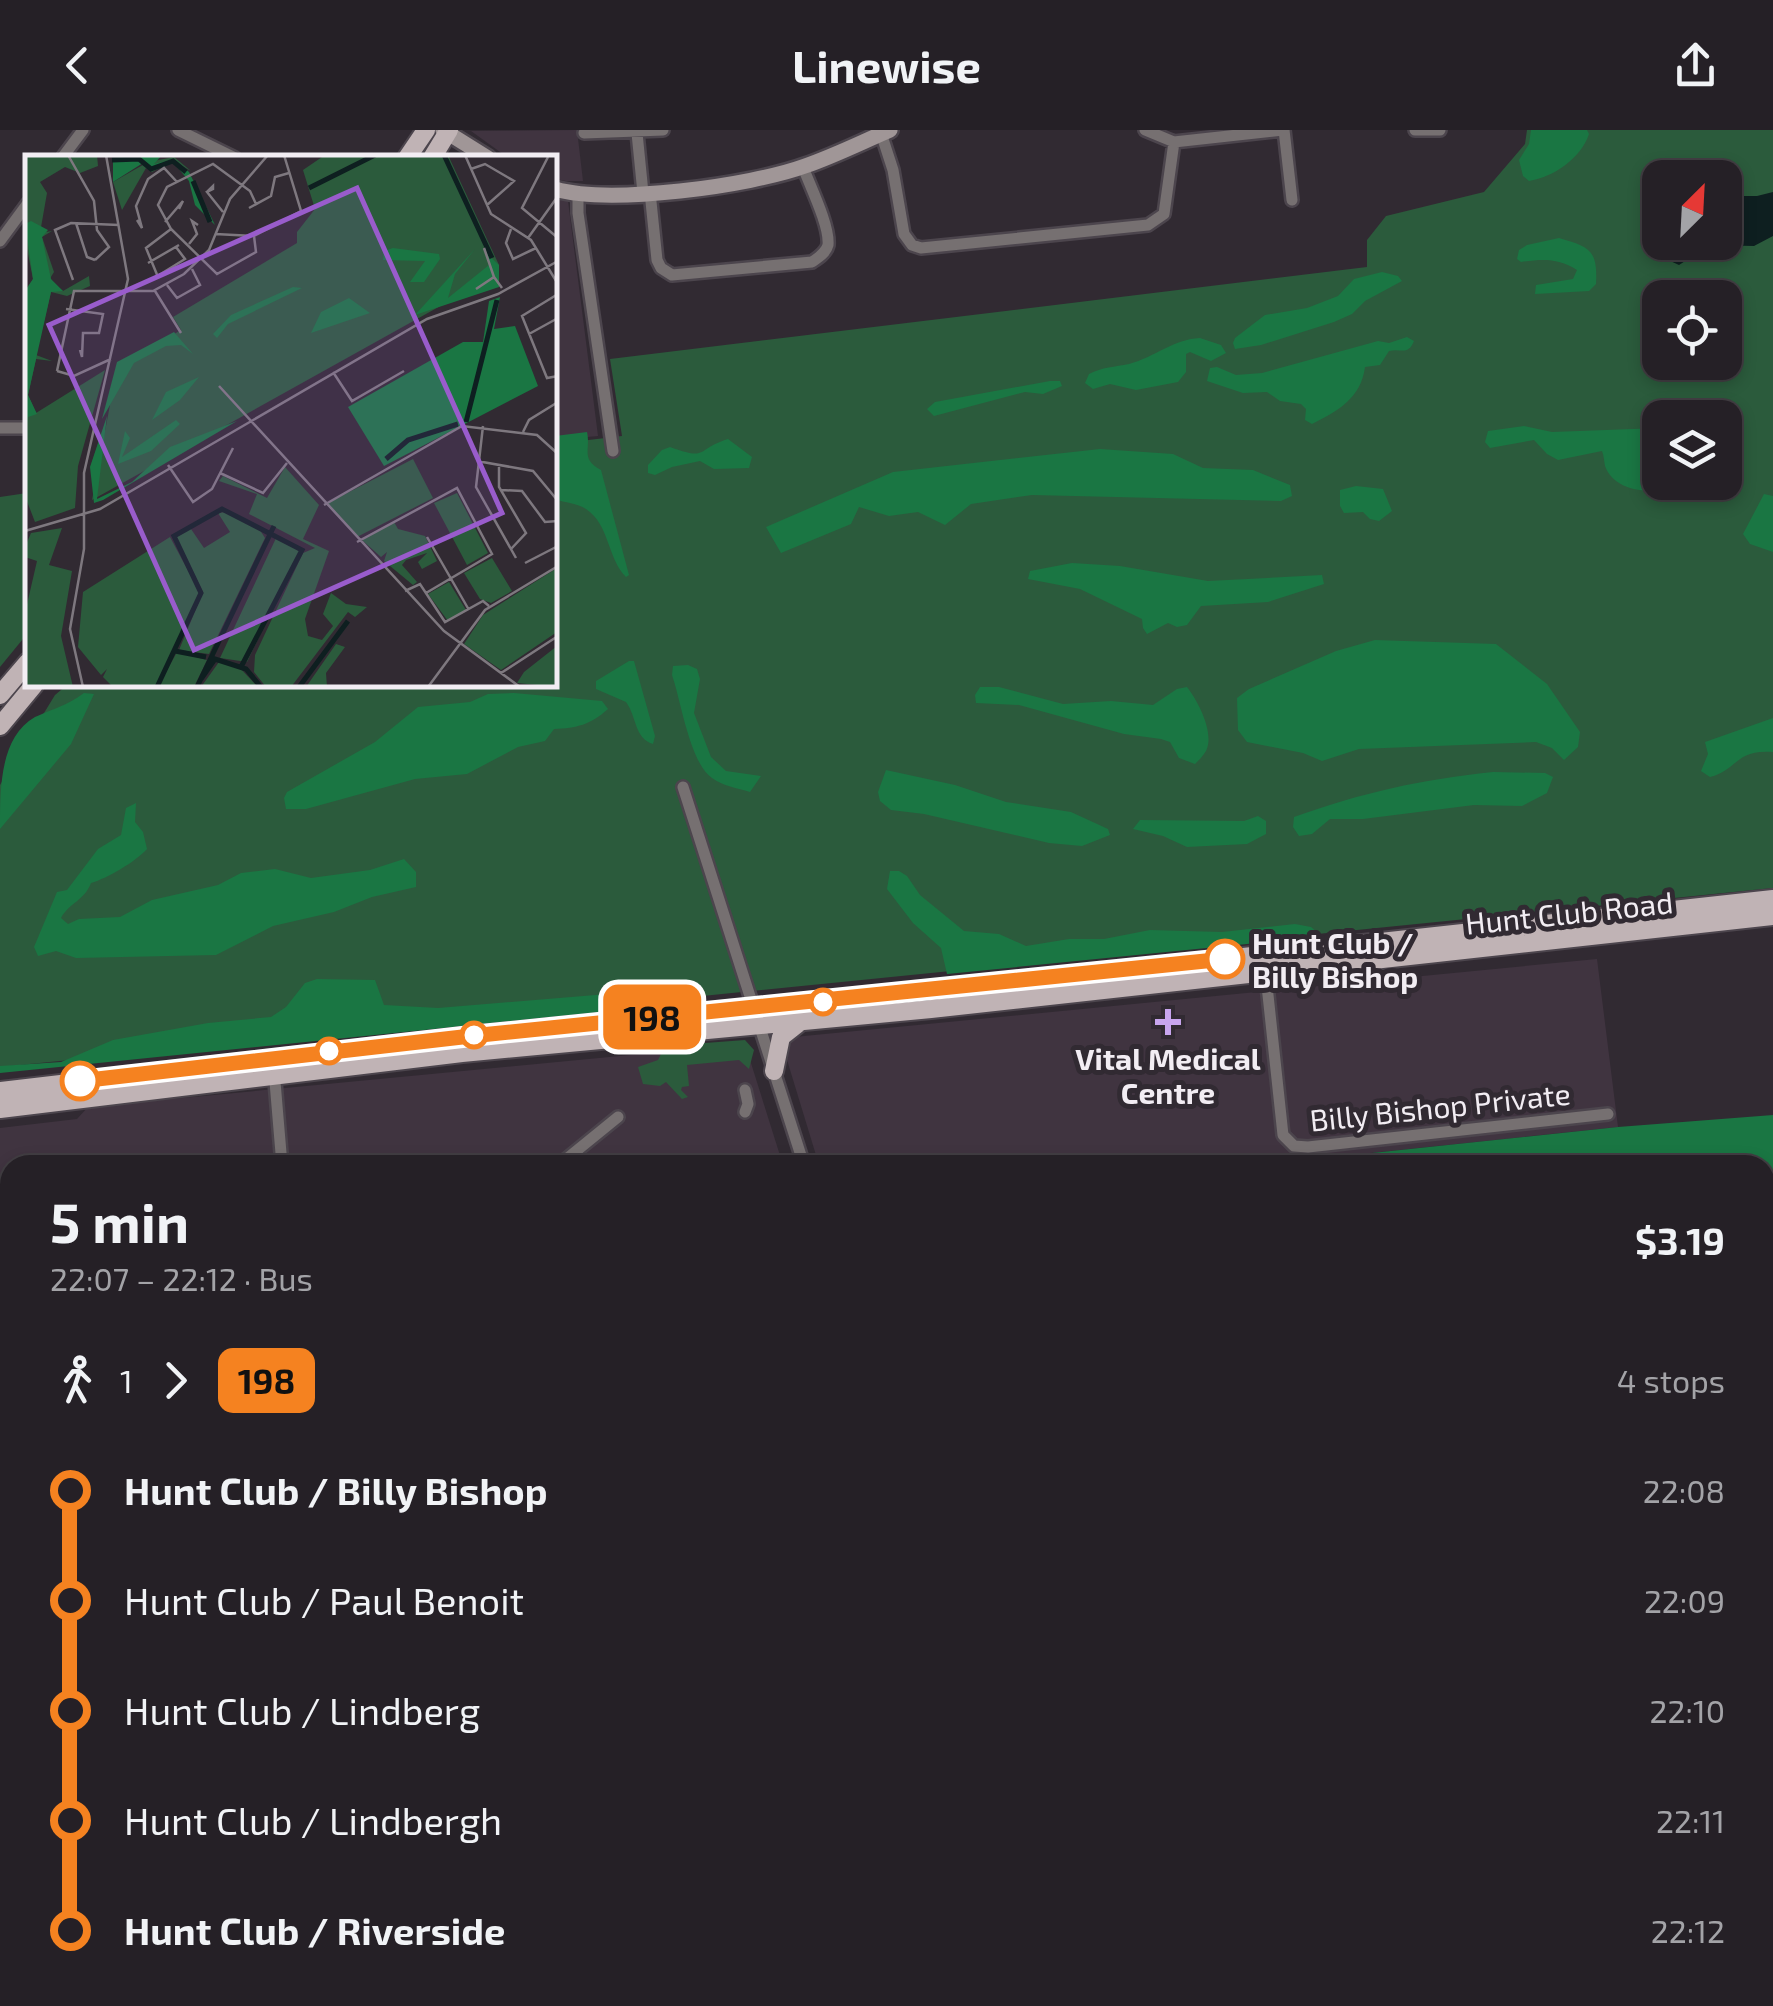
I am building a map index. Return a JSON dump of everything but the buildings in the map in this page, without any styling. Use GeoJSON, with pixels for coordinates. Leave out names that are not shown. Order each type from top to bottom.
{"type":"FeatureCollection","features":[{"type":"Feature","properties":{"kind":"main road"},"geometry":{"type":"LineString","coordinates":[[409,155],[426,130]]}},
{"type":"Feature","properties":{"kind":"main road"},"geometry":{"type":"LineString","coordinates":[[434,155],[447,131]]}},
{"type":"Feature","properties":{"kind":"main road"},"geometry":{"type":"LineString","coordinates":[[0,695],[25,666]]}},
{"type":"Feature","properties":{"kind":"main road"},"geometry":{"type":"LineString","coordinates":[[0,726],[32,688]]}},
{"type":"Feature","properties":{"kind":"main road","name":"Hunt Club Road"},"geometry":{"type":"LineString","coordinates":[[757,1016],[802,1021],[1773,899]]}},
{"type":"Feature","properties":{"kind":"main road","name":"Hunt Club Road"},"geometry":{"type":"LineString","coordinates":[[0,1109],[62,1092],[273,1066],[1773,916]]}},
{"type":"Feature","properties":{"kind":"main road"},"geometry":{"type":"LineString","coordinates":[[774,1071],[778,1042],[802,1021]]}},
{"type":"Feature","properties":{"kind":"main road","name":"Hunt Club Road"},"geometry":{"type":"LineString","coordinates":[[0,1090],[62,1092]]}},
{"type":"Feature","properties":{"kind":"street"},"geometry":{"type":"LineString","coordinates":[[64,155],[84,130]]}},
{"type":"Feature","properties":{"kind":"street"},"geometry":{"type":"LineString","coordinates":[[178,130],[229,155]]}},
{"type":"Feature","properties":{"kind":"street"},"geometry":{"type":"LineString","coordinates":[[584,133],[663,130]]}},
{"type":"Feature","properties":{"kind":"street"},"geometry":{"type":"LineString","coordinates":[[1145,130],[1174,142],[1284,130],[1292,200]]}},
{"type":"Feature","properties":{"kind":"street"},"geometry":{"type":"LineString","coordinates":[[1415,130],[1440,130]]}},
{"type":"Feature","properties":{"kind":"street"},"geometry":{"type":"LineString","coordinates":[[447,131],[483,155]]}},
{"type":"Feature","properties":{"kind":"street"},"geometry":{"type":"LineString","coordinates":[[628,131],[647,192],[657,260],[660,268],[672,275],[812,262],[821,256],[828,245],[825,227],[803,167]]}},
{"type":"Feature","properties":{"kind":"street"},"geometry":{"type":"LineString","coordinates":[[558,190],[578,195],[708,186],[803,167],[884,131],[902,226],[912,245],[929,248],[1148,225],[1164,214],[1174,142]]}},
{"type":"Feature","properties":{"kind":"street"},"geometry":{"type":"LineString","coordinates":[[578,195],[613,451]]}},
{"type":"Feature","properties":{"kind":"street"},"geometry":{"type":"LineString","coordinates":[[0,241],[25,207]]}},
{"type":"Feature","properties":{"kind":"street"},"geometry":{"type":"LineString","coordinates":[[683,787],[801,1155]]}},
{"type":"Feature","properties":{"kind":"street","name":"Billy Bishop Private"},"geometry":{"type":"LineString","coordinates":[[1265,964],[1283,1135],[1294,1146],[1608,1114]]}},
{"type":"Feature","properties":{"kind":"street"},"geometry":{"type":"LineString","coordinates":[[273,1066],[281,1155]]}},
{"type":"Feature","properties":{"kind":"street"},"geometry":{"type":"LineString","coordinates":[[745,1112],[748,1094]]}},
{"type":"Feature","properties":{"kind":"street"},"geometry":{"type":"LineString","coordinates":[[571,1155],[618,1118]]}},
{"type":"Feature","properties":{"kind":"shaded area"},"geometry":{"type":"Polygon","coordinates":[[[577,130],[583,181],[558,180],[558,155],[504,155],[471,131],[577,130]]]}},
{"type":"Feature","properties":{"kind":"shaded area"},"geometry":{"type":"Polygon","coordinates":[[[1773,192],[1773,236],[1754,246],[1742,246],[1742,196],[1773,192]]]}},
{"type":"Feature","properties":{"kind":"shaded area"},"geometry":{"type":"Polygon","coordinates":[[[558,198],[568,201],[598,436],[558,440],[558,198]]]}},
{"type":"Feature","properties":{"kind":"shaded area"},"geometry":{"type":"Polygon","coordinates":[[[1597,959],[1618,1127],[1351,1155],[816,1155],[784,1050],[794,1037],[1597,959]]]}},
{"type":"Feature","properties":{"kind":"shaded area"},"geometry":{"type":"Polygon","coordinates":[[[745,1044],[780,1155],[0,1155],[0,1128],[77,1119],[88,1107],[745,1044]]]}},
{"type":"Feature","properties":{"kind":"green space"},"geometry":{"type":"Polygon","coordinates":[[[1527,130],[1773,130],[1773,888],[0,1067],[0,785],[55,695],[63,688],[558,688],[558,444],[622,436],[610,359],[1367,267],[1367,240],[1386,216],[1484,192],[1525,144],[1527,130]]]}},
{"type":"Feature","properties":{"kind":"green space"},"geometry":{"type":"Polygon","coordinates":[[[1531,130],[1587,130],[1589,134],[1580,151],[1565,165],[1529,181],[1523,176],[1519,160],[1529,144],[1531,130]]]}},
{"type":"Feature","properties":{"kind":"green space"},"geometry":{"type":"Polygon","coordinates":[[[1559,238],[1590,251],[1596,284],[1589,291],[1535,294],[1536,285],[1573,279],[1577,270],[1550,260],[1521,262],[1517,259],[1519,250],[1559,238]]]}},
{"type":"Feature","properties":{"kind":"green space"},"geometry":{"type":"Polygon","coordinates":[[[1382,272],[1402,281],[1365,301],[1352,314],[1261,345],[1235,349],[1235,338],[1265,315],[1307,308],[1338,296],[1354,279],[1382,272]]]}},
{"type":"Feature","properties":{"kind":"green space"},"geometry":{"type":"Polygon","coordinates":[[[1407,337],[1414,341],[1409,348],[1389,351],[1380,365],[1365,367],[1353,395],[1312,424],[1305,420],[1306,409],[1301,404],[1280,401],[1267,392],[1243,393],[1207,381],[1210,368],[1236,375],[1262,373],[1378,341],[1389,343],[1407,337]]]}},
{"type":"Feature","properties":{"kind":"green space"},"geometry":{"type":"Polygon","coordinates":[[[1200,338],[1221,345],[1226,353],[1211,361],[1190,352],[1186,354],[1186,372],[1178,382],[1136,390],[1110,384],[1093,389],[1085,383],[1094,372],[1129,364],[1200,338]]]}},
{"type":"Feature","properties":{"kind":"green space"},"geometry":{"type":"Polygon","coordinates":[[[1060,381],[1062,386],[1043,394],[1025,392],[934,416],[927,409],[935,402],[1060,381]]]}},
{"type":"Feature","properties":{"kind":"green space"},"geometry":{"type":"Polygon","coordinates":[[[1524,426],[1552,432],[1642,429],[1642,490],[1629,488],[1611,476],[1602,451],[1558,460],[1534,440],[1490,448],[1485,442],[1488,431],[1524,426]]]}},
{"type":"Feature","properties":{"kind":"green space"},"geometry":{"type":"Polygon","coordinates":[[[587,432],[588,458],[601,470],[629,575],[626,577],[594,516],[582,507],[558,500],[558,436],[587,432]]]}},
{"type":"Feature","properties":{"kind":"green space"},"geometry":{"type":"Polygon","coordinates":[[[728,439],[752,457],[749,468],[714,469],[700,461],[655,475],[648,473],[648,465],[662,450],[670,447],[697,454],[728,439]]]}},
{"type":"Feature","properties":{"kind":"green space"},"geometry":{"type":"Polygon","coordinates":[[[1100,449],[1173,454],[1203,468],[1253,470],[1290,485],[1292,496],[1281,501],[1032,495],[971,504],[945,525],[918,512],[889,516],[859,507],[851,524],[781,553],[766,527],[893,472],[1100,449]]]}},
{"type":"Feature","properties":{"kind":"green space"},"geometry":{"type":"Polygon","coordinates":[[[1356,486],[1383,489],[1392,511],[1379,521],[1363,512],[1344,513],[1340,490],[1356,486]]]}},
{"type":"Feature","properties":{"kind":"green space"},"geometry":{"type":"Polygon","coordinates":[[[25,493],[25,636],[0,667],[0,497],[25,493]]]}},
{"type":"Feature","properties":{"kind":"green space"},"geometry":{"type":"Polygon","coordinates":[[[1764,494],[1773,496],[1773,552],[1750,544],[1743,534],[1764,494]]]}},
{"type":"Feature","properties":{"kind":"green space"},"geometry":{"type":"Polygon","coordinates":[[[1072,563],[1120,566],[1208,581],[1322,575],[1324,584],[1268,602],[1201,606],[1187,625],[1177,627],[1168,623],[1147,634],[1142,619],[1080,589],[1028,579],[1030,571],[1072,563]]]}},
{"type":"Feature","properties":{"kind":"green space"},"geometry":{"type":"Polygon","coordinates":[[[1375,640],[1496,644],[1547,684],[1580,732],[1578,747],[1564,760],[1552,748],[1536,742],[1359,749],[1322,761],[1303,753],[1247,742],[1238,730],[1237,698],[1249,689],[1336,651],[1375,640]]]}},
{"type":"Feature","properties":{"kind":"green space"},"geometry":{"type":"Polygon","coordinates":[[[634,661],[655,736],[653,744],[642,737],[626,702],[596,689],[596,681],[634,661]]]}},
{"type":"Feature","properties":{"kind":"green space"},"geometry":{"type":"Polygon","coordinates":[[[673,666],[697,669],[700,679],[694,713],[711,757],[726,771],[761,776],[750,792],[716,781],[698,759],[672,675],[673,666]]]}},
{"type":"Feature","properties":{"kind":"green space"},"geometry":{"type":"Polygon","coordinates":[[[980,687],[999,687],[1063,704],[1111,701],[1153,705],[1187,687],[1204,718],[1208,744],[1195,764],[1179,758],[1170,742],[1161,739],[1124,734],[1019,705],[976,703],[980,687]]]}},
{"type":"Feature","properties":{"kind":"green space"},"geometry":{"type":"Polygon","coordinates":[[[84,693],[94,694],[71,744],[0,829],[4,765],[15,737],[35,717],[84,693]]]}},
{"type":"Feature","properties":{"kind":"green space"},"geometry":{"type":"Polygon","coordinates":[[[514,693],[602,701],[608,709],[583,725],[554,729],[545,741],[518,747],[467,774],[415,779],[306,809],[286,809],[287,792],[375,742],[418,707],[514,693]]]}},
{"type":"Feature","properties":{"kind":"green space"},"geometry":{"type":"Polygon","coordinates":[[[1773,718],[1773,752],[1751,754],[1710,777],[1701,771],[1708,754],[1705,742],[1773,718]]]}},
{"type":"Feature","properties":{"kind":"green space"},"geometry":{"type":"Polygon","coordinates":[[[886,770],[955,785],[1006,802],[1071,812],[1108,829],[1110,835],[1082,846],[1049,843],[891,810],[880,801],[878,792],[886,770]]]}},
{"type":"Feature","properties":{"kind":"green space"},"geometry":{"type":"Polygon","coordinates":[[[1493,772],[1545,773],[1553,777],[1547,793],[1522,806],[1474,805],[1363,819],[1330,819],[1312,834],[1299,836],[1293,827],[1294,817],[1368,794],[1493,772]]]}},
{"type":"Feature","properties":{"kind":"green space"},"geometry":{"type":"Polygon","coordinates":[[[136,803],[135,822],[143,832],[147,849],[121,869],[91,883],[61,918],[68,924],[79,919],[120,917],[152,900],[218,885],[241,873],[275,869],[311,878],[370,870],[404,859],[416,872],[416,887],[273,926],[216,955],[76,958],[56,951],[38,956],[34,947],[57,892],[67,890],[98,849],[121,835],[126,808],[136,803]]]}},
{"type":"Feature","properties":{"kind":"green space"},"geometry":{"type":"Polygon","coordinates":[[[1258,816],[1266,821],[1266,834],[1247,844],[1187,847],[1133,829],[1140,820],[1244,821],[1258,816]]]}},
{"type":"Feature","properties":{"kind":"green space"},"geometry":{"type":"Polygon","coordinates":[[[890,871],[907,876],[920,895],[964,931],[999,934],[1026,946],[1069,939],[1104,939],[1150,930],[1222,932],[1295,924],[1311,927],[1318,933],[1317,937],[947,974],[941,948],[913,923],[887,889],[890,871]]]}},
{"type":"Feature","properties":{"kind":"green space"},"geometry":{"type":"Polygon","coordinates":[[[317,979],[375,980],[384,1005],[438,1008],[668,989],[687,990],[695,995],[689,1003],[0,1073],[0,1066],[61,1062],[113,1040],[208,1023],[271,1017],[286,1007],[305,983],[317,979]]]}},
{"type":"Feature","properties":{"kind":"green space"},"geometry":{"type":"Polygon","coordinates":[[[745,1040],[754,1050],[749,1069],[739,1060],[687,1065],[689,1086],[681,1090],[688,1097],[682,1099],[666,1082],[660,1086],[643,1084],[638,1067],[658,1060],[665,1046],[745,1040]]]}},
{"type":"Feature","properties":{"kind":"green space"},"geometry":{"type":"Polygon","coordinates":[[[1773,1115],[1773,1155],[1353,1155],[1773,1115]]]}},
{"type":"Feature","properties":{"kind":"bus line","name":"198"},"geometry":{"type":"LineString","coordinates":[[80,1081],[471,1036],[1225,959]]}},
{"type":"Feature","properties":{"kind":"place","name":"Hunt Club / Billy Bishop"},"geometry":{"type":"Point","coordinates":[1225,959]}},
{"type":"Feature","properties":{"kind":"place","name":"Vital Medical Centre"},"geometry":{"type":"Point","coordinates":[1168,1022]}}]}
